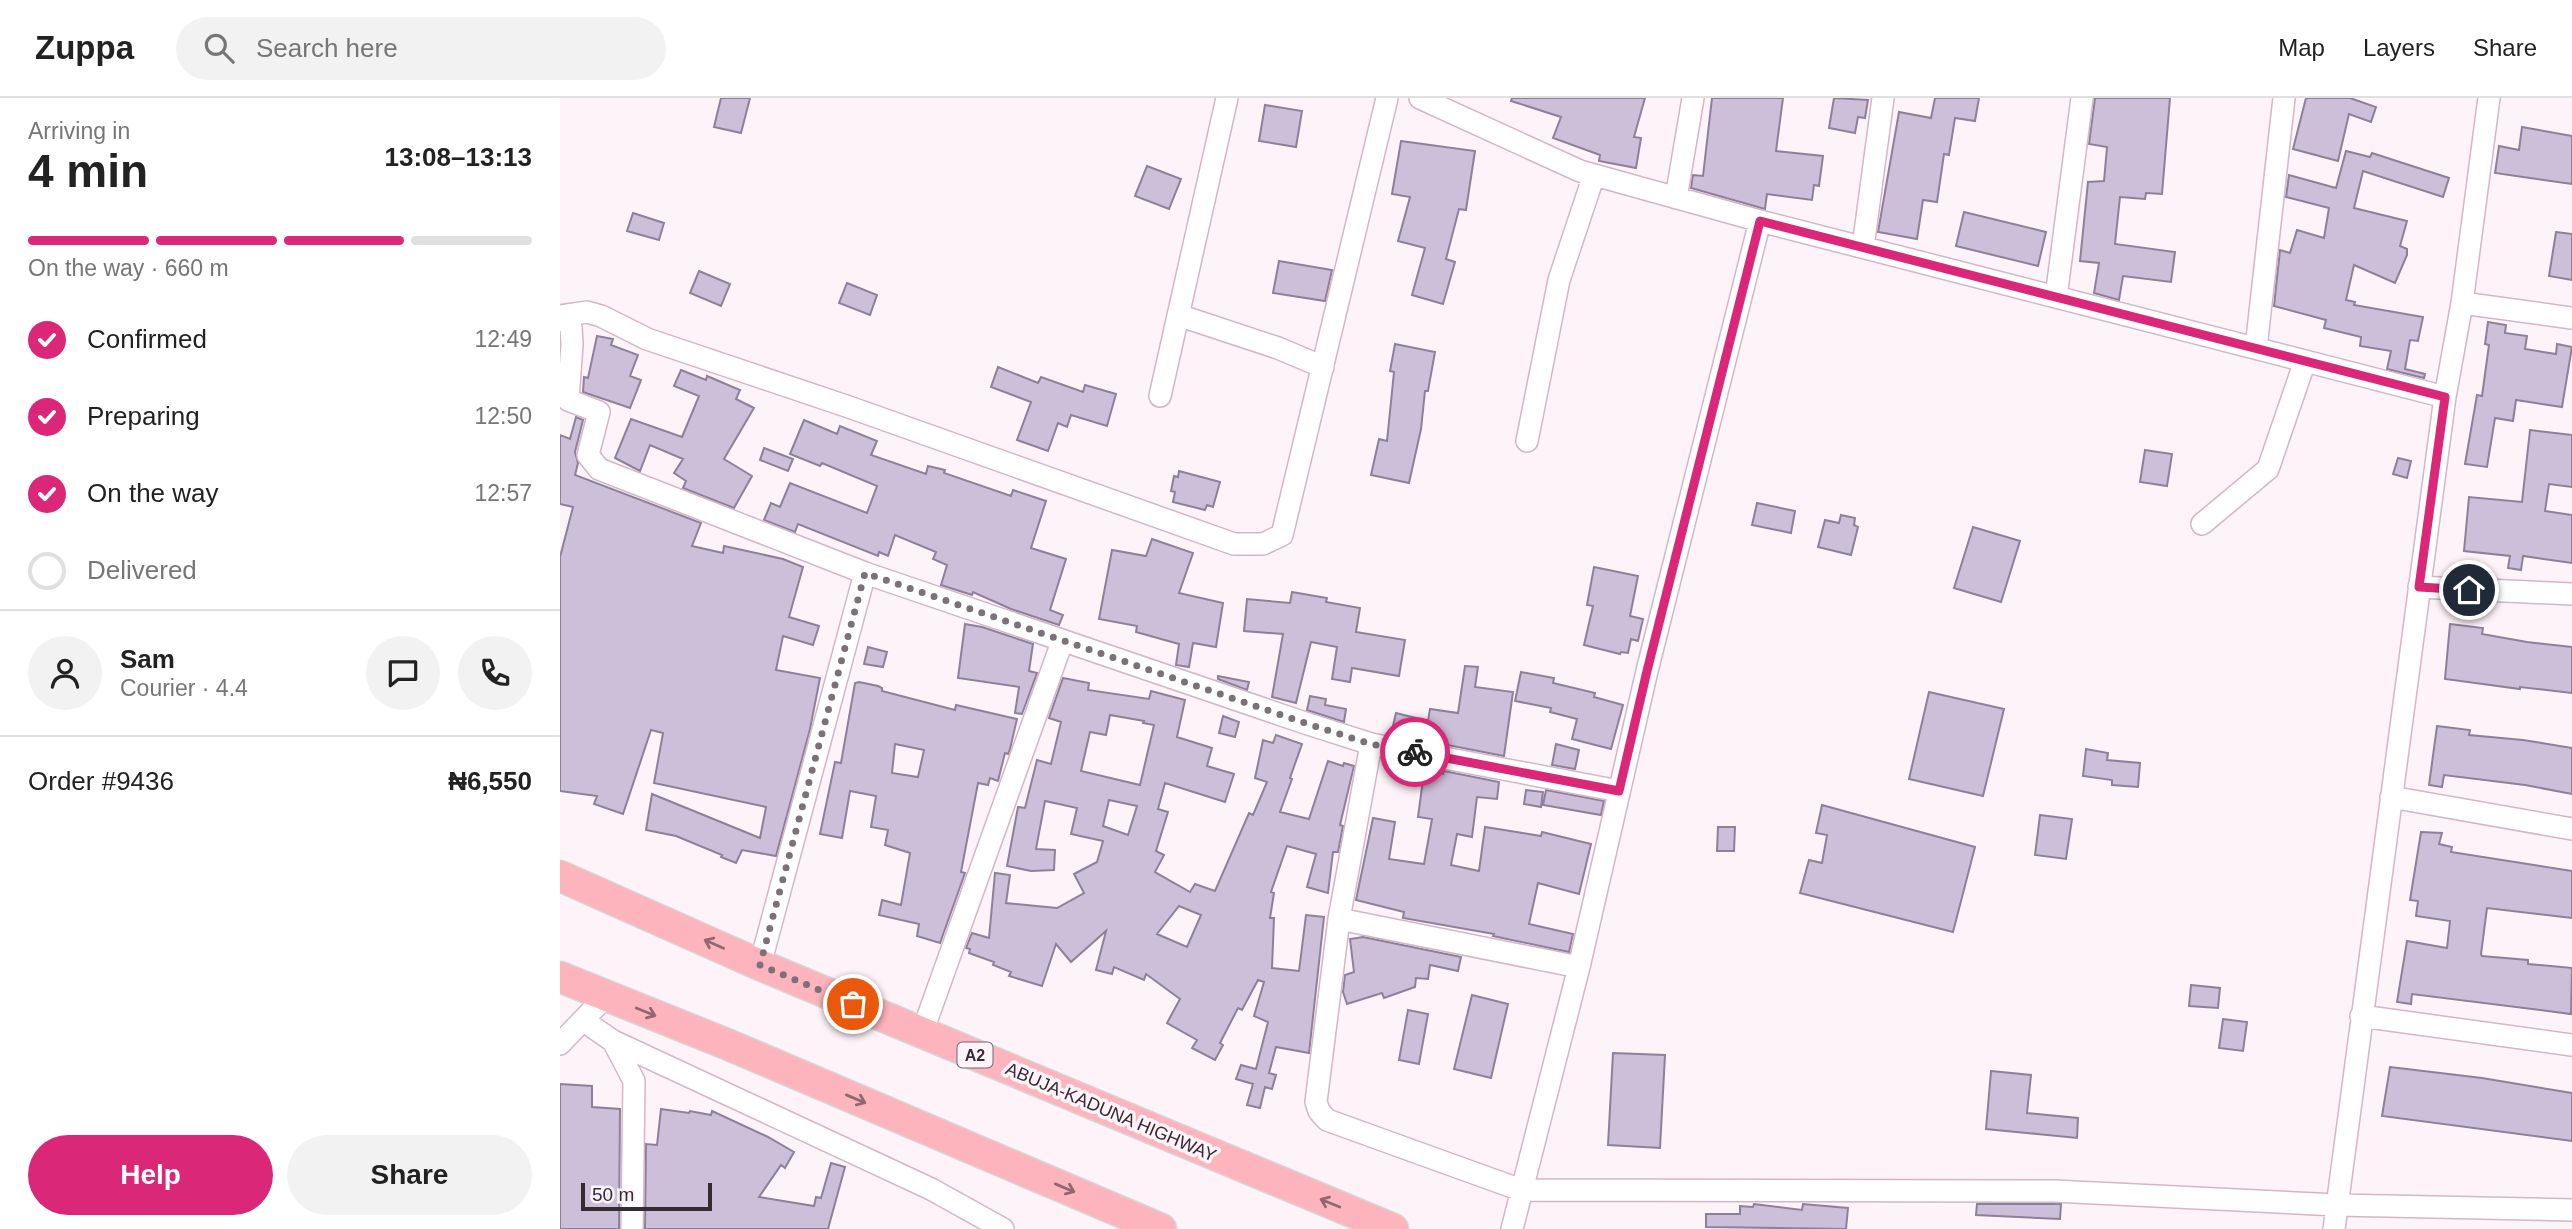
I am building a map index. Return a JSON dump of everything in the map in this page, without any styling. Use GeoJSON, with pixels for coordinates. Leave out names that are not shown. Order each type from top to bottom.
{"type":"FeatureCollection","features":[{"type":"Feature","properties":{"kind":"highway","name":"ABUJA-KADUNA HIGHWAY"},"geometry":{"type":"LineString","coordinates":[[560,876],[760,965],[1393,1229]]}},
{"type":"Feature","properties":{"kind":"highway"},"geometry":{"type":"LineString","coordinates":[[560,977],[755,1056],[1161,1229]]}},
{"type":"Feature","properties":{"kind":"street"},"geometry":{"type":"LineString","coordinates":[[1160,396],[1227,98]]}},
{"type":"Feature","properties":{"kind":"street"},"geometry":{"type":"LineString","coordinates":[[561,316],[587,312],[601,316],[647,339],[849,407],[1234,544],[1263,544],[1282,535],[1387,98]]}},
{"type":"Feature","properties":{"kind":"street"},"geometry":{"type":"LineString","coordinates":[[1420,98],[1580,171],[1760,221],[2445,397]]}},
{"type":"Feature","properties":{"kind":"street"},"geometry":{"type":"LineString","coordinates":[[1676,198],[1693,98]]}},
{"type":"Feature","properties":{"kind":"street"},"geometry":{"type":"LineString","coordinates":[[1863,247],[1883,98]]}},
{"type":"Feature","properties":{"kind":"street"},"geometry":{"type":"LineString","coordinates":[[2056,296],[2082,98]]}},
{"type":"Feature","properties":{"kind":"street"},"geometry":{"type":"LineString","coordinates":[[2256,348],[2284,98]]}},
{"type":"Feature","properties":{"kind":"street"},"geometry":{"type":"LineString","coordinates":[[2334,1229],[2445,397],[2462,303],[2489,98]]}},
{"type":"Feature","properties":{"kind":"street"},"geometry":{"type":"LineString","coordinates":[[1527,441],[1559,281],[1594,175]]}},
{"type":"Feature","properties":{"kind":"street"},"geometry":{"type":"LineString","coordinates":[[1512,1229],[1579,967],[1647,671],[1760,221]]}},
{"type":"Feature","properties":{"kind":"street"},"geometry":{"type":"LineString","coordinates":[[2462,303],[2572,318]]}},
{"type":"Feature","properties":{"kind":"street"},"geometry":{"type":"LineString","coordinates":[[1178,314],[1278,348],[1323,367]]}},
{"type":"Feature","properties":{"kind":"street"},"geometry":{"type":"LineString","coordinates":[[561,316],[571,327],[572,335],[568,400],[599,412],[587,455],[599,469],[865,573],[1062,642],[1371,744],[1619,791]]}},
{"type":"Feature","properties":{"kind":"street"},"geometry":{"type":"LineString","coordinates":[[2202,524],[2269,469],[2305,361]]}},
{"type":"Feature","properties":{"kind":"street"},"geometry":{"type":"LineString","coordinates":[[760,965],[865,573]]}},
{"type":"Feature","properties":{"kind":"street"},"geometry":{"type":"LineString","coordinates":[[2419,587],[2572,594]]}},
{"type":"Feature","properties":{"kind":"street"},"geometry":{"type":"LineString","coordinates":[[922,1033],[1062,642]]}},
{"type":"Feature","properties":{"kind":"street"},"geometry":{"type":"LineString","coordinates":[[1371,744],[1339,919],[1316,1102],[1319,1111],[1327,1120],[1521,1189],[2054,1191],[2337,1205],[2572,1210]]}},
{"type":"Feature","properties":{"kind":"street"},"geometry":{"type":"LineString","coordinates":[[2391,797],[2572,829]]}},
{"type":"Feature","properties":{"kind":"street"},"geometry":{"type":"LineString","coordinates":[[1339,919],[1579,967]]}},
{"type":"Feature","properties":{"kind":"street"},"geometry":{"type":"LineString","coordinates":[[560,1044],[606,996]]}},
{"type":"Feature","properties":{"kind":"street"},"geometry":{"type":"LineString","coordinates":[[2361,1016],[2572,1045]]}},
{"type":"Feature","properties":{"kind":"street"},"geometry":{"type":"LineString","coordinates":[[584,1021],[613,1041],[931,1189],[1003,1229]]}},
{"type":"Feature","properties":{"kind":"street"},"geometry":{"type":"LineString","coordinates":[[613,1041],[634,1081],[632,1229]]}},
{"type":"Feature","properties":{"kind":"building"},"geometry":{"type":"Polygon","coordinates":[[[721,98],[750,98],[741,133],[714,127],[721,98]]]}},
{"type":"Feature","properties":{"kind":"building"},"geometry":{"type":"Polygon","coordinates":[[[1512,98],[1645,98],[1634,137],[1641,138],[1636,168],[1599,161],[1600,155],[1553,138],[1561,117],[1511,101],[1512,98]]]}},
{"type":"Feature","properties":{"kind":"building"},"geometry":{"type":"Polygon","coordinates":[[[1712,98],[1783,98],[1776,151],[1823,156],[1819,186],[1814,185],[1812,200],[1767,194],[1765,209],[1691,188],[1693,175],[1703,176],[1712,98]]]}},
{"type":"Feature","properties":{"kind":"building"},"geometry":{"type":"Polygon","coordinates":[[[1834,98],[1868,100],[1865,118],[1858,117],[1855,133],[1829,128],[1834,98]]]}},
{"type":"Feature","properties":{"kind":"building"},"geometry":{"type":"Polygon","coordinates":[[[1935,98],[1979,98],[1975,121],[1955,118],[1949,155],[1944,154],[1937,202],[1923,200],[1917,239],[1878,232],[1899,112],[1931,118],[1935,98]]]}},
{"type":"Feature","properties":{"kind":"building"},"geometry":{"type":"Polygon","coordinates":[[[2095,98],[2170,98],[2162,194],[2146,193],[2145,199],[2120,197],[2115,244],[2175,252],[2171,282],[2123,276],[2119,300],[2094,293],[2099,263],[2080,261],[2088,182],[2104,181],[2107,147],[2089,144],[2095,98]]]}},
{"type":"Feature","properties":{"kind":"building"},"geometry":{"type":"Polygon","coordinates":[[[2306,98],[2350,98],[2376,107],[2371,122],[2349,114],[2338,161],[2293,149],[2306,98]]]}},
{"type":"Feature","properties":{"kind":"building"},"geometry":{"type":"Polygon","coordinates":[[[1265,105],[1302,111],[1296,147],[1259,141],[1265,105]]]}},
{"type":"Feature","properties":{"kind":"building"},"geometry":{"type":"Polygon","coordinates":[[[2522,127],[2572,136],[2572,184],[2495,173],[2499,146],[2519,150],[2522,127]]]}},
{"type":"Feature","properties":{"kind":"building"},"geometry":{"type":"Polygon","coordinates":[[[1401,141],[1475,151],[1466,210],[1459,209],[1446,259],[1455,262],[1443,304],[1412,295],[1425,248],[1398,241],[1410,197],[1392,194],[1401,141]]]}},
{"type":"Feature","properties":{"kind":"building"},"geometry":{"type":"Polygon","coordinates":[[[2346,151],[2370,157],[2372,153],[2449,178],[2443,197],[2363,171],[2354,208],[2407,221],[2400,246],[2407,249],[2407,255],[2395,283],[2354,265],[2346,300],[2355,302],[2354,305],[2423,317],[2418,341],[2410,340],[2405,369],[2425,374],[2424,378],[2387,369],[2391,351],[2360,346],[2361,337],[2324,328],[2326,320],[2274,306],[2280,250],[2290,253],[2297,230],[2324,238],[2329,208],[2286,197],[2289,175],[2336,188],[2346,151]]]}},
{"type":"Feature","properties":{"kind":"building"},"geometry":{"type":"Polygon","coordinates":[[[1147,166],[1181,179],[1169,209],[1135,196],[1147,166]]]}},
{"type":"Feature","properties":{"kind":"building"},"geometry":{"type":"Polygon","coordinates":[[[1964,212],[2046,232],[2038,266],[1956,246],[1964,212]]]}},
{"type":"Feature","properties":{"kind":"building"},"geometry":{"type":"Polygon","coordinates":[[[633,213],[664,223],[659,240],[627,231],[633,213]]]}},
{"type":"Feature","properties":{"kind":"building"},"geometry":{"type":"Polygon","coordinates":[[[2556,232],[2572,234],[2572,280],[2549,276],[2556,232]]]}},
{"type":"Feature","properties":{"kind":"building"},"geometry":{"type":"Polygon","coordinates":[[[1279,261],[1332,270],[1325,301],[1273,293],[1279,261]]]}},
{"type":"Feature","properties":{"kind":"building"},"geometry":{"type":"Polygon","coordinates":[[[699,271],[730,284],[721,306],[690,293],[699,271]]]}},
{"type":"Feature","properties":{"kind":"building"},"geometry":{"type":"Polygon","coordinates":[[[847,283],[877,295],[870,315],[839,303],[847,283]]]}},
{"type":"Feature","properties":{"kind":"building"},"geometry":{"type":"Polygon","coordinates":[[[2488,322],[2506,325],[2505,333],[2527,336],[2525,349],[2556,354],[2557,344],[2572,347],[2562,407],[2516,400],[2513,421],[2495,418],[2487,467],[2465,464],[2477,395],[2482,396],[2489,345],[2485,344],[2488,322]]]}},
{"type":"Feature","properties":{"kind":"building"},"geometry":{"type":"Polygon","coordinates":[[[597,336],[613,339],[611,345],[638,355],[630,376],[641,380],[630,408],[583,392],[584,377],[588,378],[597,336]]]}},
{"type":"Feature","properties":{"kind":"building"},"geometry":{"type":"Polygon","coordinates":[[[1395,344],[1435,352],[1428,391],[1425,391],[1421,429],[1409,483],[1371,475],[1379,439],[1387,441],[1394,372],[1390,371],[1395,344]]]}},
{"type":"Feature","properties":{"kind":"building"},"geometry":{"type":"Polygon","coordinates":[[[998,367],[1038,383],[1041,377],[1083,392],[1085,385],[1116,394],[1107,426],[1071,415],[1067,427],[1058,423],[1048,451],[1017,440],[1031,402],[991,387],[998,367]]]}},
{"type":"Feature","properties":{"kind":"building"},"geometry":{"type":"Polygon","coordinates":[[[681,370],[706,380],[707,376],[740,390],[736,399],[754,408],[724,459],[752,476],[734,508],[683,488],[686,481],[674,473],[683,459],[650,445],[640,471],[615,458],[631,419],[682,437],[699,396],[674,386],[681,370]]]}},
{"type":"Feature","properties":{"kind":"building"},"geometry":{"type":"Polygon","coordinates":[[[576,417],[583,420],[575,452],[578,463],[575,475],[701,523],[692,546],[723,553],[724,546],[783,559],[803,567],[789,617],[819,626],[813,645],[783,636],[776,670],[820,678],[810,729],[776,856],[742,850],[736,863],[676,836],[646,830],[652,794],[760,838],[766,807],[654,783],[663,733],[651,730],[623,814],[594,804],[597,796],[560,791],[560,557],[573,507],[560,504],[560,435],[570,439],[576,417]]]}},
{"type":"Feature","properties":{"kind":"building"},"geometry":{"type":"Polygon","coordinates":[[[804,420],[837,434],[840,426],[877,441],[871,455],[926,474],[928,466],[1011,496],[1013,490],[1046,501],[1031,548],[1066,559],[1050,610],[1063,615],[1059,625],[1011,609],[973,592],[972,595],[941,585],[947,565],[933,559],[936,552],[895,535],[888,556],[879,552],[878,556],[798,524],[795,532],[764,520],[771,503],[780,507],[790,483],[867,513],[877,486],[822,463],[820,466],[790,454],[804,420]]]}},
{"type":"Feature","properties":{"kind":"building"},"geometry":{"type":"Polygon","coordinates":[[[2530,430],[2572,435],[2572,487],[2549,484],[2545,511],[2572,515],[2572,563],[2523,556],[2521,570],[2508,568],[2510,556],[2464,551],[2469,497],[2522,502],[2530,430]]]}},
{"type":"Feature","properties":{"kind":"building"},"geometry":{"type":"Polygon","coordinates":[[[764,448],[793,459],[788,471],[760,460],[764,448]]]}},
{"type":"Feature","properties":{"kind":"building"},"geometry":{"type":"Polygon","coordinates":[[[2145,450],[2172,454],[2167,486],[2140,482],[2145,450]]]}},
{"type":"Feature","properties":{"kind":"building"},"geometry":{"type":"Polygon","coordinates":[[[2398,458],[2411,461],[2407,478],[2393,474],[2398,458]]]}},
{"type":"Feature","properties":{"kind":"building"},"geometry":{"type":"Polygon","coordinates":[[[1179,471],[1220,482],[1213,507],[1207,505],[1205,510],[1173,502],[1175,492],[1171,491],[1174,476],[1178,477],[1179,471]]]}},
{"type":"Feature","properties":{"kind":"building"},"geometry":{"type":"Polygon","coordinates":[[[1757,503],[1795,511],[1791,533],[1752,525],[1757,503]]]}},
{"type":"Feature","properties":{"kind":"building"},"geometry":{"type":"Polygon","coordinates":[[[1841,515],[1855,518],[1854,525],[1858,527],[1851,555],[1818,547],[1825,520],[1839,523],[1841,515]]]}},
{"type":"Feature","properties":{"kind":"building"},"geometry":{"type":"Polygon","coordinates":[[[1973,527],[2020,541],[2001,602],[1954,588],[1973,527]]]}},
{"type":"Feature","properties":{"kind":"building"},"geometry":{"type":"Polygon","coordinates":[[[1152,539],[1193,553],[1179,593],[1223,603],[1216,647],[1193,643],[1189,667],[1176,665],[1179,644],[1136,632],[1137,626],[1099,619],[1112,550],[1146,556],[1152,539]]]}},
{"type":"Feature","properties":{"kind":"building"},"geometry":{"type":"Polygon","coordinates":[[[1594,567],[1638,576],[1630,616],[1643,619],[1638,641],[1631,639],[1628,653],[1620,654],[1584,645],[1593,606],[1587,605],[1594,567]]]}},
{"type":"Feature","properties":{"kind":"building"},"geometry":{"type":"Polygon","coordinates":[[[1292,592],[1327,598],[1326,602],[1360,608],[1356,632],[1405,640],[1399,676],[1352,668],[1350,682],[1332,679],[1337,647],[1311,642],[1296,703],[1272,697],[1283,634],[1244,631],[1247,599],[1290,603],[1292,592]]]}},
{"type":"Feature","properties":{"kind":"building"},"geometry":{"type":"Polygon","coordinates":[[[965,624],[1033,644],[1029,671],[1037,673],[1022,714],[1015,713],[1019,687],[958,678],[965,624]]]}},
{"type":"Feature","properties":{"kind":"building"},"geometry":{"type":"Polygon","coordinates":[[[2450,624],[2483,628],[2482,634],[2572,647],[2572,693],[2445,679],[2450,624]]]}},
{"type":"Feature","properties":{"kind":"building"},"geometry":{"type":"Polygon","coordinates":[[[868,647],[887,652],[883,667],[864,664],[868,647]]]}},
{"type":"Feature","properties":{"kind":"building"},"geometry":{"type":"Polygon","coordinates":[[[1465,666],[1478,667],[1475,687],[1513,692],[1504,756],[1391,734],[1396,713],[1428,721],[1430,709],[1458,713],[1465,666]]]}},
{"type":"Feature","properties":{"kind":"building"},"geometry":{"type":"Polygon","coordinates":[[[1521,672],[1554,678],[1553,683],[1595,693],[1594,697],[1623,705],[1611,749],[1572,739],[1577,719],[1550,712],[1551,708],[1515,701],[1521,672]]]}},
{"type":"Feature","properties":{"kind":"building"},"geometry":{"type":"Polygon","coordinates":[[[1218,676],[1249,682],[1247,690],[1218,679],[1218,676]]]}},
{"type":"Feature","properties":{"kind":"building"},"geometry":{"type":"Polygon","coordinates":[[[1063,678],[1089,683],[1088,690],[1149,699],[1151,691],[1185,700],[1177,737],[1212,748],[1207,766],[1234,774],[1225,802],[1165,783],[1158,809],[1168,812],[1156,851],[1164,855],[1155,872],[1190,892],[1195,884],[1215,891],[1249,813],[1253,815],[1267,782],[1255,778],[1263,740],[1273,743],[1276,735],[1302,744],[1280,812],[1309,819],[1328,761],[1354,766],[1340,825],[1343,826],[1338,852],[1333,852],[1328,893],[1307,887],[1316,854],[1287,846],[1271,892],[1274,893],[1270,918],[1274,918],[1272,968],[1299,971],[1306,915],[1324,917],[1309,1053],[1276,1047],[1269,1073],[1276,1075],[1272,1089],[1265,1087],[1260,1108],[1247,1105],[1253,1084],[1236,1079],[1241,1065],[1256,1069],[1268,1022],[1254,1016],[1264,982],[1258,980],[1242,1010],[1238,1008],[1220,1043],[1223,1045],[1215,1060],[1192,1048],[1197,1040],[1167,1023],[1180,999],[1146,974],[1144,980],[1114,967],[1112,974],[1096,970],[1106,931],[1071,962],[1056,944],[1042,986],[1009,976],[1011,972],[993,965],[994,962],[969,953],[970,949],[966,948],[972,933],[989,938],[995,873],[1010,875],[1006,903],[1057,908],[1084,893],[1074,874],[1097,862],[1103,841],[1071,834],[1077,808],[1045,801],[1036,849],[1055,850],[1054,870],[1031,871],[1007,866],[1018,807],[1025,808],[1037,760],[1051,764],[1061,722],[1049,718],[1063,678]],[[1110,715],[1106,735],[1090,732],[1081,771],[1140,785],[1154,725],[1110,715]],[[1109,800],[1103,826],[1128,835],[1137,806],[1109,800]],[[1179,906],[1157,934],[1187,947],[1201,915],[1179,906]]]}},
{"type":"Feature","properties":{"kind":"building"},"geometry":{"type":"Polygon","coordinates":[[[855,683],[878,686],[882,691],[955,710],[956,705],[1017,719],[998,781],[990,778],[988,785],[978,783],[961,872],[965,873],[940,943],[917,936],[919,924],[879,915],[882,900],[901,905],[910,853],[885,845],[888,830],[871,827],[876,796],[850,791],[842,838],[820,834],[835,762],[841,763],[855,683]],[[895,744],[892,773],[918,777],[924,750],[895,744]]]}},
{"type":"Feature","properties":{"kind":"building"},"geometry":{"type":"Polygon","coordinates":[[[1929,692],[2004,709],[1983,796],[1909,779],[1929,692]]]}},
{"type":"Feature","properties":{"kind":"building"},"geometry":{"type":"Polygon","coordinates":[[[1310,696],[1326,699],[1325,705],[1346,709],[1344,722],[1307,710],[1310,696]]]}},
{"type":"Feature","properties":{"kind":"building"},"geometry":{"type":"Polygon","coordinates":[[[1223,716],[1239,722],[1235,737],[1219,733],[1223,716]]]}},
{"type":"Feature","properties":{"kind":"building"},"geometry":{"type":"Polygon","coordinates":[[[2437,726],[2470,730],[2469,735],[2572,748],[2572,794],[2444,775],[2442,787],[2429,785],[2437,726]]]}},
{"type":"Feature","properties":{"kind":"building"},"geometry":{"type":"Polygon","coordinates":[[[1556,744],[1579,750],[1575,769],[1552,765],[1556,744]]]}},
{"type":"Feature","properties":{"kind":"building"},"geometry":{"type":"Polygon","coordinates":[[[2086,749],[2108,753],[2107,760],[2140,763],[2138,787],[2112,785],[2112,780],[2083,776],[2086,749]]]}},
{"type":"Feature","properties":{"kind":"building"},"geometry":{"type":"Polygon","coordinates":[[[1444,771],[1499,782],[1497,799],[1477,797],[1472,837],[1457,834],[1451,865],[1479,871],[1485,827],[1541,836],[1542,832],[1591,844],[1579,894],[1538,883],[1529,924],[1573,934],[1569,952],[1493,936],[1494,934],[1403,918],[1404,912],[1356,900],[1373,818],[1395,822],[1389,859],[1424,864],[1432,819],[1418,817],[1424,772],[1443,774],[1444,771]]]}},
{"type":"Feature","properties":{"kind":"building"},"geometry":{"type":"Polygon","coordinates":[[[1526,790],[1543,792],[1541,807],[1524,804],[1526,790]]]}},
{"type":"Feature","properties":{"kind":"building"},"geometry":{"type":"Polygon","coordinates":[[[1546,790],[1604,801],[1601,815],[1543,805],[1546,790]]]}},
{"type":"Feature","properties":{"kind":"building"},"geometry":{"type":"Polygon","coordinates":[[[1822,805],[1975,847],[1953,932],[1800,893],[1809,860],[1822,863],[1827,835],[1816,833],[1822,805]]]}},
{"type":"Feature","properties":{"kind":"building"},"geometry":{"type":"Polygon","coordinates":[[[2040,815],[2072,819],[2066,859],[2035,855],[2040,815]]]}},
{"type":"Feature","properties":{"kind":"building"},"geometry":{"type":"Polygon","coordinates":[[[1718,827],[1735,827],[1734,851],[1717,851],[1718,827]]]}},
{"type":"Feature","properties":{"kind":"building"},"geometry":{"type":"Polygon","coordinates":[[[2421,832],[2442,833],[2439,844],[2452,847],[2451,852],[2572,871],[2572,918],[2487,908],[2481,954],[2528,960],[2528,964],[2572,968],[2571,1014],[2412,994],[2411,1004],[2397,1002],[2407,941],[2447,948],[2450,921],[2416,916],[2418,901],[2410,900],[2421,832]]]}},
{"type":"Feature","properties":{"kind":"building"},"geometry":{"type":"Polygon","coordinates":[[[1363,937],[1461,957],[1458,971],[1430,965],[1428,979],[1416,978],[1415,987],[1384,998],[1382,993],[1347,1004],[1343,992],[1345,975],[1354,972],[1350,939],[1363,937]]]}},
{"type":"Feature","properties":{"kind":"building"},"geometry":{"type":"Polygon","coordinates":[[[2191,985],[2220,988],[2218,1008],[2189,1006],[2191,985]]]}},
{"type":"Feature","properties":{"kind":"building"},"geometry":{"type":"Polygon","coordinates":[[[1472,995],[1508,1004],[1491,1078],[1454,1069],[1472,995]]]}},
{"type":"Feature","properties":{"kind":"building"},"geometry":{"type":"Polygon","coordinates":[[[1408,1010],[1428,1014],[1419,1064],[1399,1060],[1408,1010]]]}},
{"type":"Feature","properties":{"kind":"building"},"geometry":{"type":"Polygon","coordinates":[[[2223,1019],[2247,1022],[2243,1051],[2219,1048],[2223,1019]]]}},
{"type":"Feature","properties":{"kind":"building"},"geometry":{"type":"Polygon","coordinates":[[[1613,1053],[1665,1055],[1660,1148],[1608,1145],[1613,1053]]]}},
{"type":"Feature","properties":{"kind":"building"},"geometry":{"type":"Polygon","coordinates":[[[2390,1067],[2482,1078],[2572,1093],[2572,1141],[2382,1116],[2390,1067]]]}},
{"type":"Feature","properties":{"kind":"building"},"geometry":{"type":"Polygon","coordinates":[[[1991,1071],[2031,1075],[2027,1113],[2078,1118],[2077,1138],[1986,1129],[1991,1071]]]}},
{"type":"Feature","properties":{"kind":"building"},"geometry":{"type":"Polygon","coordinates":[[[560,1084],[592,1086],[592,1107],[620,1109],[619,1229],[560,1229],[560,1084]]]}},
{"type":"Feature","properties":{"kind":"building"},"geometry":{"type":"Polygon","coordinates":[[[661,1109],[711,1115],[712,1111],[794,1152],[785,1168],[781,1165],[759,1197],[814,1206],[816,1197],[821,1198],[831,1163],[845,1167],[828,1229],[645,1229],[646,1144],[657,1145],[661,1109]]]}},
{"type":"Feature","properties":{"kind":"building"},"geometry":{"type":"Polygon","coordinates":[[[1754,1204],[1802,1210],[1803,1204],[1848,1208],[1846,1229],[1706,1227],[1706,1214],[1740,1214],[1740,1206],[1753,1207],[1754,1204]]]}},
{"type":"Feature","properties":{"kind":"building"},"geometry":{"type":"Polygon","coordinates":[[[1977,1204],[2061,1204],[2060,1219],[1976,1215],[1977,1204]]]}},
{"type":"Feature","properties":{"kind":"way so far"},"geometry":{"type":"LineString","coordinates":[[853,1004],[760,965],[865,573],[1305,723],[1371,744],[1415,752]]}},
{"type":"Feature","properties":{"kind":"route"},"geometry":{"type":"LineString","coordinates":[[1415,752],[1619,791],[1760,221],[2445,397],[2419,587],[2469,590]]}}]}
